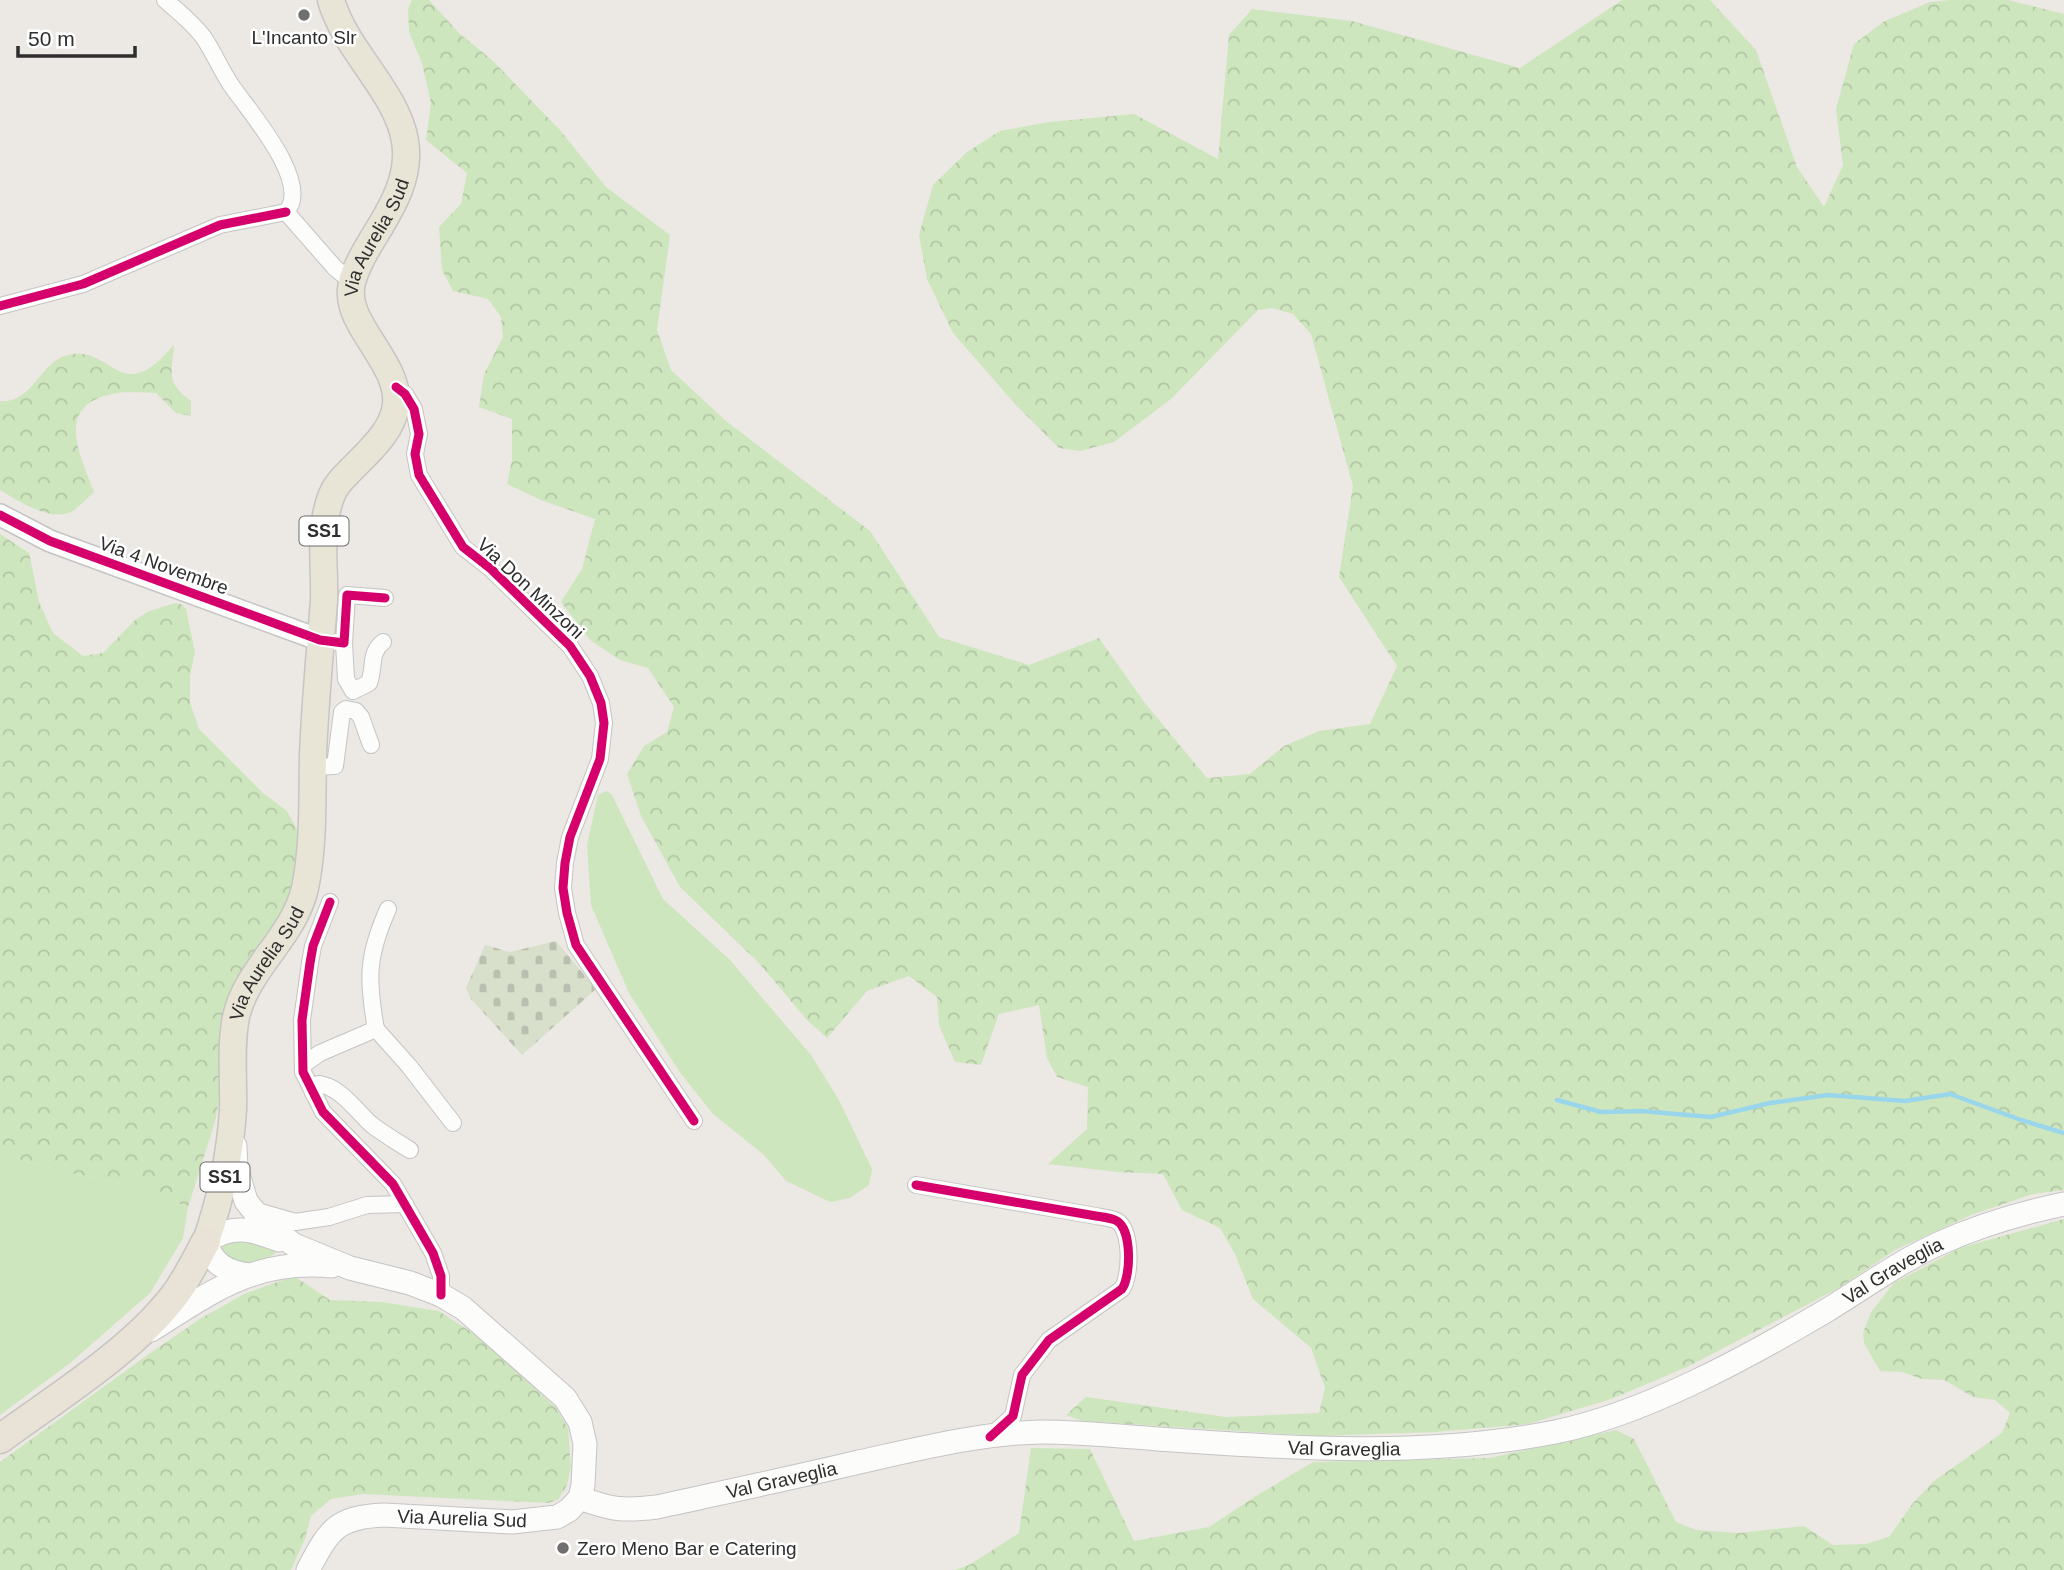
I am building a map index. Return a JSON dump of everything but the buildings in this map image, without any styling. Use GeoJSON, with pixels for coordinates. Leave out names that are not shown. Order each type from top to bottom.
{"type":"FeatureCollection","features":[{"type":"Feature","properties":{"kind":"highway"},"geometry":{"type":"LineString","coordinates":[[0,1438],[114,1355],[138,1334],[174,1297],[206,1241]]}},
{"type":"Feature","properties":{"kind":"main road","name":"Via Aurelia Sud"},"geometry":{"type":"LineString","coordinates":[[308,1570],[323,1540],[348,1519],[384,1515],[531,1521],[557,1517],[569,1510],[580,1498],[585,1444],[580,1422],[565,1398],[463,1308],[441,1295],[410,1283],[350,1268],[294,1245],[252,1209],[243,1193],[236,1167],[233,1111],[236,1016],[246,992],[289,929],[304,891],[310,849],[313,767],[332,641],[324,600],[324,525],[329,501],[336,486],[365,456],[400,440],[392,421],[396,409],[396,387],[355,310],[350,292],[359,263],[401,188],[405,170],[405,140],[390,105],[348,41],[331,0]]}},
{"type":"Feature","properties":{"kind":"main road","name":"SS1"},"geometry":{"type":"LineString","coordinates":[[206,1241],[223,1185],[233,1111]]}},
{"type":"Feature","properties":{"kind":"main road","name":"Val Graveglia"},"geometry":{"type":"LineString","coordinates":[[580,1498],[608,1508],[631,1510],[657,1507],[910,1450],[1038,1432],[1279,1447],[1368,1449],[1439,1447],[1556,1432],[1600,1420],[1709,1374],[1822,1313],[1889,1270],[1935,1245],[2013,1216],[2064,1204]]}},
{"type":"Feature","properties":{"kind":"main road","name":"SS1"},"geometry":{"type":"LineString","coordinates":[[206,1241],[226,1230],[237,1229],[251,1230],[294,1245]]}},
{"type":"Feature","properties":{"kind":"main road"},"geometry":{"type":"LineString","coordinates":[[206,1241],[212,1258],[221,1266],[230,1272],[249,1275]]}},
{"type":"Feature","properties":{"kind":"main road","name":"SS1"},"geometry":{"type":"LineString","coordinates":[[249,1275],[298,1266],[350,1268]]}},
{"type":"Feature","properties":{"kind":"main road"},"geometry":{"type":"LineString","coordinates":[[114,1355],[212,1290],[249,1275]]}},
{"type":"Feature","properties":{"kind":"street"},"geometry":{"type":"LineString","coordinates":[[166,0],[202,37],[231,85],[280,155],[290,185],[292,201],[286,212]]}},
{"type":"Feature","properties":{"kind":"street"},"geometry":{"type":"LineString","coordinates":[[286,212],[335,268],[352,282]]}},
{"type":"Feature","properties":{"kind":"street"},"geometry":{"type":"LineString","coordinates":[[0,306],[83,284],[220,225],[286,212]]}},
{"type":"Feature","properties":{"kind":"street","name":"Via Don Minzoni"},"geometry":{"type":"LineString","coordinates":[[396,387],[405,394],[414,409],[419,434],[400,440],[415,454],[419,475],[463,547],[491,569],[570,646],[590,676],[601,704],[603,742],[600,759],[570,837],[563,888],[567,913],[576,946],[694,1121]]}},
{"type":"Feature","properties":{"kind":"street","name":"Via 4 Novembre"},"geometry":{"type":"LineString","coordinates":[[0,515],[50,541],[332,641]]}},
{"type":"Feature","properties":{"kind":"street"},"geometry":{"type":"LineString","coordinates":[[383,642],[376,648],[372,658],[373,672],[369,683],[353,691],[332,641],[346,595],[384,598]]}},
{"type":"Feature","properties":{"kind":"street"},"geometry":{"type":"LineString","coordinates":[[313,767],[335,766],[342,712],[346,709],[351,708],[361,717],[372,745]]}},
{"type":"Feature","properties":{"kind":"street"},"geometry":{"type":"LineString","coordinates":[[330,902],[313,946],[310,963],[302,1020],[303,1072],[323,1112],[393,1184],[433,1253],[441,1276],[441,1295]]}},
{"type":"Feature","properties":{"kind":"street"},"geometry":{"type":"LineString","coordinates":[[387,909],[371,952],[370,996],[376,1029],[453,1123]]}},
{"type":"Feature","properties":{"kind":"street"},"geometry":{"type":"LineString","coordinates":[[303,1065],[320,1053],[376,1029]]}},
{"type":"Feature","properties":{"kind":"street"},"geometry":{"type":"LineString","coordinates":[[313,1093],[319,1084],[325,1085],[338,1093],[388,1137],[410,1150]]}},
{"type":"Feature","properties":{"kind":"street"},"geometry":{"type":"LineString","coordinates":[[916,1185],[1096,1216],[1117,1221],[1123,1227],[1129,1263],[1122,1289],[1049,1340],[1022,1375],[1013,1416],[990,1437]]}},
{"type":"Feature","properties":{"kind":"street"},"geometry":{"type":"LineString","coordinates":[[252,1209],[295,1222],[329,1217],[367,1205],[405,1204]]}},
{"type":"Feature","properties":{"kind":"green space"},"geometry":{"type":"Polygon","coordinates":[[[412,0],[429,0],[459,33],[493,61],[559,129],[606,187],[670,235],[657,330],[671,370],[726,421],[870,531],[939,637],[1029,665],[1099,638],[1144,702],[1207,778],[1250,774],[1284,746],[1319,731],[1370,724],[1397,666],[1339,577],[1353,486],[1311,334],[1293,314],[1272,308],[1258,310],[1171,399],[1114,442],[1080,451],[1059,448],[1015,404],[953,333],[927,279],[919,235],[933,185],[967,152],[1000,131],[1049,122],[1134,114],[1218,159],[1229,35],[1252,9],[1352,21],[1520,68],[1622,0],[1710,0],[1756,50],[1797,167],[1824,207],[1843,165],[1836,109],[1854,44],[1883,22],[1930,2],[2008,0],[2064,14],[2064,1190],[2033,1194],[1971,1215],[1895,1250],[1839,1288],[1687,1367],[1611,1399],[1528,1424],[1435,1432],[1316,1436],[1082,1421],[1066,1415],[1086,1397],[1226,1417],[1319,1413],[1325,1388],[1311,1348],[1253,1299],[1235,1254],[1220,1228],[1182,1210],[1163,1174],[1048,1164],[1087,1129],[1088,1087],[1057,1077],[1047,1058],[1039,1005],[999,1014],[981,1065],[955,1062],[939,1025],[937,997],[909,976],[867,991],[827,1038],[806,1019],[759,963],[680,887],[641,816],[627,774],[644,746],[667,732],[674,707],[648,668],[620,660],[590,640],[561,602],[582,569],[595,519],[541,500],[507,484],[512,460],[512,419],[479,407],[484,374],[503,337],[501,317],[488,299],[453,291],[442,270],[439,227],[461,204],[467,173],[426,140],[431,103],[422,63],[409,32],[408,9],[412,0]]]}},
{"type":"Feature","properties":{"kind":"green space"},"geometry":{"type":"Polygon","coordinates":[[[174,345],[172,377],[177,388],[191,401],[191,416],[176,413],[156,393],[117,393],[94,400],[83,409],[77,421],[76,434],[78,448],[94,492],[73,511],[55,514],[35,509],[0,490],[0,401],[20,396],[49,366],[65,356],[91,356],[120,372],[130,374],[142,372],[155,364],[174,345]]]}},
{"type":"Feature","properties":{"kind":"green space"},"geometry":{"type":"Polygon","coordinates":[[[0,534],[29,553],[39,602],[53,633],[83,656],[103,653],[134,621],[147,612],[175,603],[186,609],[195,652],[190,676],[190,703],[199,729],[263,793],[287,811],[300,835],[294,896],[224,1075],[215,1122],[188,1207],[134,1186],[61,1171],[0,1154],[0,534]]]}},
{"type":"Feature","properties":{"kind":"green space"},"geometry":{"type":"Polygon","coordinates":[[[607,791],[612,795],[663,899],[730,960],[811,1055],[839,1100],[872,1169],[869,1185],[850,1198],[830,1202],[786,1181],[764,1155],[713,1114],[679,1071],[629,993],[591,905],[587,845],[598,795],[607,791]]]}},
{"type":"Feature","properties":{"kind":"green space"},"geometry":{"type":"Polygon","coordinates":[[[556,941],[596,989],[522,1055],[471,999],[466,988],[485,945],[510,952],[556,941]]]}},
{"type":"Feature","properties":{"kind":"green space"},"geometry":{"type":"Polygon","coordinates":[[[0,1154],[61,1171],[134,1186],[188,1207],[183,1238],[150,1293],[69,1364],[0,1415],[0,1154]]]}},
{"type":"Feature","properties":{"kind":"green space"},"geometry":{"type":"Polygon","coordinates":[[[2064,1219],[2064,1570],[955,1570],[969,1565],[1019,1533],[1031,1448],[1090,1449],[1134,1541],[1209,1527],[1313,1462],[1490,1458],[1616,1430],[1634,1439],[1676,1522],[1696,1530],[1739,1533],[1804,1526],[1833,1545],[1866,1544],[1889,1537],[1913,1503],[1934,1481],[2002,1433],[2010,1413],[1995,1400],[1973,1397],[1944,1380],[1880,1371],[1864,1343],[1863,1333],[1871,1312],[1894,1283],[1960,1248],[2064,1219]]]}},
{"type":"Feature","properties":{"kind":"green space"},"geometry":{"type":"Polygon","coordinates":[[[234,1236],[275,1248],[275,1254],[244,1263],[231,1261],[223,1255],[217,1243],[234,1236]]]}},
{"type":"Feature","properties":{"kind":"green space"},"geometry":{"type":"Polygon","coordinates":[[[294,1276],[330,1300],[381,1302],[439,1311],[482,1339],[555,1407],[568,1428],[571,1468],[567,1485],[558,1500],[548,1503],[362,1494],[331,1499],[311,1516],[305,1539],[291,1570],[0,1570],[0,1462],[200,1319],[244,1294],[294,1276]]]}},
{"type":"Feature","properties":{"kind":"waterway"},"geometry":{"type":"LineString","coordinates":[[1557,1100],[1601,1112],[1641,1111],[1711,1117],[1770,1103],[1828,1095],[1905,1101],[1950,1094],[2064,1133]]}},
{"type":"Feature","properties":{"kind":"cycle path"},"geometry":{"type":"LineString","coordinates":[[0,306],[83,284],[220,225],[286,212]]}},
{"type":"Feature","properties":{"kind":"cycle path"},"geometry":{"type":"LineString","coordinates":[[396,387],[405,394],[414,409],[419,434],[415,454],[419,475],[463,547],[491,569],[570,646],[590,676],[601,703],[604,723],[600,759],[570,837],[565,863],[563,888],[567,913],[576,945],[694,1121]]}},
{"type":"Feature","properties":{"kind":"cycle path"},"geometry":{"type":"LineString","coordinates":[[0,515],[50,541],[320,640],[344,643],[347,595],[385,598]]}},
{"type":"Feature","properties":{"kind":"cycle path"},"geometry":{"type":"LineString","coordinates":[[330,902],[313,946],[310,963],[302,1020],[303,1072],[323,1112],[393,1184],[433,1253],[441,1276],[441,1295]]}},
{"type":"Feature","properties":{"kind":"cycle path"},"geometry":{"type":"LineString","coordinates":[[916,1185],[1110,1218],[1122,1226],[1128,1243],[1127,1274],[1122,1289],[1049,1340],[1022,1375],[1013,1416],[990,1437]]}},
{"type":"Feature","properties":{"kind":"place","name":"L'Incanto Slr"},"geometry":{"type":"Point","coordinates":[304,15]}},
{"type":"Feature","properties":{"kind":"place","name":"Zero Meno Bar e Catering"},"geometry":{"type":"Point","coordinates":[563,1548]}}]}
